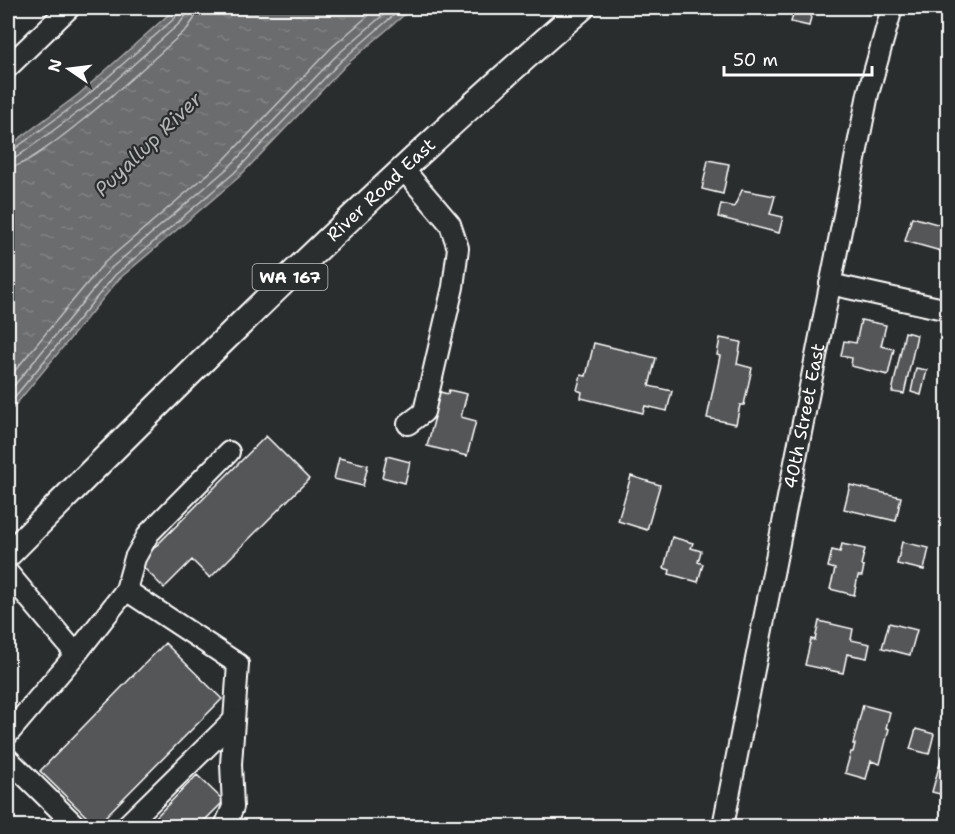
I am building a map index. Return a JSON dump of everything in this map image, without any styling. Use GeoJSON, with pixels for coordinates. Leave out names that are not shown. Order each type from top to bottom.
{"type":"FeatureCollection","features":[{"type":"Feature","properties":{"kind":"main road","name":"River Road East"},"geometry":{"type":"LineString","coordinates":[[8,555],[222,341],[404,170],[582,8]]}},
{"type":"Feature","properties":{"kind":"street"},"geometry":{"type":"LineString","coordinates":[[8,67],[69,8]]}},
{"type":"Feature","properties":{"kind":"street","name":"40th Street East"},"geometry":{"type":"LineString","coordinates":[[723,826],[868,94],[892,8]]}},
{"type":"Feature","properties":{"kind":"street"},"geometry":{"type":"LineString","coordinates":[[404,170],[450,224],[458,248],[453,287],[424,412],[408,424]]}},
{"type":"Feature","properties":{"kind":"street"},"geometry":{"type":"LineString","coordinates":[[830,284],[948,310]]}},
{"type":"Feature","properties":{"kind":"street"},"geometry":{"type":"LineString","coordinates":[[8,734],[76,654],[126,590],[135,558],[149,533],[229,452]]}},
{"type":"Feature","properties":{"kind":"street"},"geometry":{"type":"LineString","coordinates":[[8,573],[76,654]]}},
{"type":"Feature","properties":{"kind":"street"},"geometry":{"type":"LineString","coordinates":[[126,590],[238,664],[234,720],[233,807],[225,826]]}},
{"type":"Feature","properties":{"kind":"street"},"geometry":{"type":"LineString","coordinates":[[126,826],[234,720]]}},
{"type":"Feature","properties":{"kind":"street"},"geometry":{"type":"LineString","coordinates":[[8,759],[76,826]]}},
{"type":"Feature","properties":{"kind":"water","name":"Puyallup River"},"geometry":{"type":"Polygon","coordinates":[[[176,8],[412,8],[346,65],[239,177],[119,279],[8,414],[8,147],[79,94],[176,8]]]}},
{"type":"Feature","properties":{"kind":"building"},"geometry":{"type":"Polygon","coordinates":[[[795,8],[813,8],[809,26],[791,22],[795,8]]]}},
{"type":"Feature","properties":{"kind":"building"},"geometry":{"type":"Polygon","coordinates":[[[708,160],[729,164],[723,194],[702,189],[708,160]]]}},
{"type":"Feature","properties":{"kind":"building"},"geometry":{"type":"Polygon","coordinates":[[[742,190],[775,196],[770,214],[783,217],[779,233],[718,217],[721,204],[734,207],[742,190]]]}},
{"type":"Feature","properties":{"kind":"building"},"geometry":{"type":"Polygon","coordinates":[[[912,217],[948,227],[948,253],[905,241],[912,217]]]}},
{"type":"Feature","properties":{"kind":"building"},"geometry":{"type":"Polygon","coordinates":[[[861,320],[886,325],[881,346],[894,349],[888,375],[851,366],[852,358],[841,356],[844,341],[856,343],[861,320]]]}},
{"type":"Feature","properties":{"kind":"building"},"geometry":{"type":"Polygon","coordinates":[[[905,332],[917,335],[904,394],[892,392],[905,332]]]}},
{"type":"Feature","properties":{"kind":"building"},"geometry":{"type":"Polygon","coordinates":[[[720,338],[741,342],[737,364],[752,368],[744,405],[740,405],[736,424],[707,418],[720,356],[717,355],[720,338]]]}},
{"type":"Feature","properties":{"kind":"building"},"geometry":{"type":"Polygon","coordinates":[[[594,343],[656,358],[649,386],[672,391],[667,411],[645,406],[643,413],[581,398],[582,392],[577,390],[581,375],[586,376],[594,343]]]}},
{"type":"Feature","properties":{"kind":"building"},"geometry":{"type":"Polygon","coordinates":[[[916,368],[927,370],[921,395],[911,392],[916,368]]]}},
{"type":"Feature","properties":{"kind":"building"},"geometry":{"type":"Polygon","coordinates":[[[449,390],[467,394],[461,417],[476,421],[467,456],[427,446],[435,417],[429,416],[436,391],[448,394],[449,390]]]}},
{"type":"Feature","properties":{"kind":"building"},"geometry":{"type":"Polygon","coordinates":[[[266,436],[309,479],[210,578],[192,560],[164,588],[139,563],[266,436]]]}},
{"type":"Feature","properties":{"kind":"building"},"geometry":{"type":"Polygon","coordinates":[[[387,456],[410,462],[405,483],[382,477],[387,456]]]}},
{"type":"Feature","properties":{"kind":"building"},"geometry":{"type":"Polygon","coordinates":[[[339,458],[368,465],[363,486],[334,479],[339,458]]]}},
{"type":"Feature","properties":{"kind":"building"},"geometry":{"type":"Polygon","coordinates":[[[631,476],[660,485],[647,530],[618,521],[631,476]]]}},
{"type":"Feature","properties":{"kind":"building"},"geometry":{"type":"Polygon","coordinates":[[[850,485],[901,497],[896,521],[844,509],[850,485]]]}},
{"type":"Feature","properties":{"kind":"building"},"geometry":{"type":"Polygon","coordinates":[[[944,506],[948,507],[948,526],[940,524],[944,506]]]}},
{"type":"Feature","properties":{"kind":"building"},"geometry":{"type":"Polygon","coordinates":[[[672,537],[693,543],[691,548],[701,551],[698,562],[703,564],[698,582],[669,574],[670,570],[664,568],[672,537]]]}},
{"type":"Feature","properties":{"kind":"building"},"geometry":{"type":"Polygon","coordinates":[[[902,542],[929,548],[924,570],[897,564],[902,542]]]}},
{"type":"Feature","properties":{"kind":"building"},"geometry":{"type":"Polygon","coordinates":[[[842,544],[865,549],[861,565],[864,566],[862,576],[858,576],[854,595],[830,589],[835,569],[828,567],[832,550],[840,552],[842,544]]]}},
{"type":"Feature","properties":{"kind":"building"},"geometry":{"type":"Polygon","coordinates":[[[819,621],[853,629],[851,640],[870,644],[867,658],[847,654],[843,673],[805,665],[811,639],[815,640],[819,621]]]}},
{"type":"Feature","properties":{"kind":"building"},"geometry":{"type":"Polygon","coordinates":[[[889,623],[917,630],[910,655],[882,648],[889,623]]]}},
{"type":"Feature","properties":{"kind":"building"},"geometry":{"type":"Polygon","coordinates":[[[165,643],[222,699],[96,826],[40,771],[165,643]]]}},
{"type":"Feature","properties":{"kind":"building"},"geometry":{"type":"Polygon","coordinates":[[[863,705],[890,712],[886,728],[889,729],[880,764],[871,761],[866,779],[845,773],[851,752],[853,752],[863,705]]]}},
{"type":"Feature","properties":{"kind":"building"},"geometry":{"type":"Polygon","coordinates":[[[916,729],[934,734],[929,754],[910,749],[916,729]]]}},
{"type":"Feature","properties":{"kind":"building"},"geometry":{"type":"Polygon","coordinates":[[[942,756],[948,758],[948,796],[932,792],[942,756]]]}},
{"type":"Feature","properties":{"kind":"building"},"geometry":{"type":"Polygon","coordinates":[[[197,775],[224,801],[199,826],[147,826],[197,775]]]}}]}
